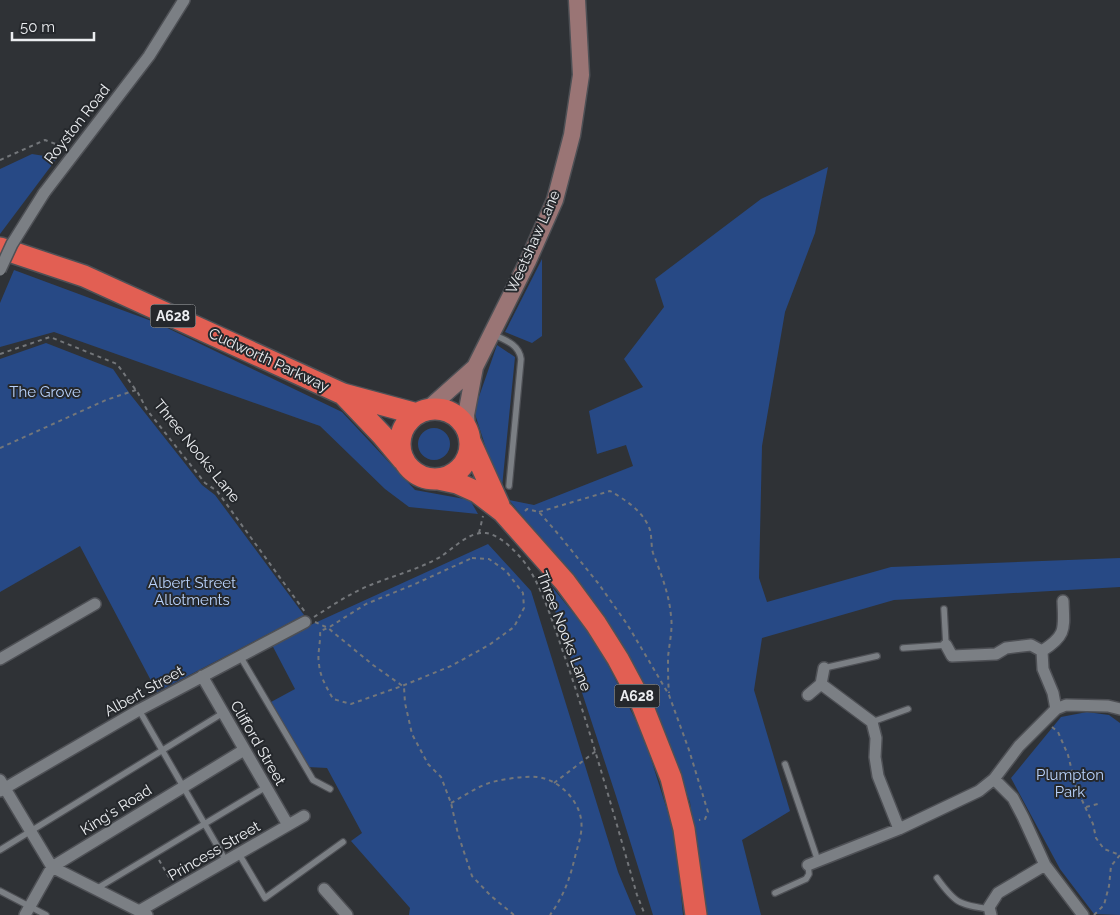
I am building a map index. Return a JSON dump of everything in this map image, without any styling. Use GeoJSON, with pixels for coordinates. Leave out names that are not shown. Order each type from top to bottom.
{"type":"FeatureCollection","features":[{"type":"Feature","properties":{"kind":"highway","name":"Cudworth Parkway"},"geometry":{"type":"LineString","coordinates":[[0,248],[84,276],[343,394],[423,412],[440,409],[450,412],[460,419],[468,434],[488,483],[503,512]]}},
{"type":"Feature","properties":{"kind":"highway","name":"Cudworth Parkway"},"geometry":{"type":"LineString","coordinates":[[343,394],[416,474],[426,478],[457,483],[477,492],[503,512],[565,582],[596,624],[641,702],[670,778],[682,822],[696,915]]}},
{"type":"Feature","properties":{"kind":"highway"},"geometry":{"type":"LineString","coordinates":[[407,466],[401,455],[400,443],[402,432],[408,421],[423,412]]}},
{"type":"Feature","properties":{"kind":"highway"},"geometry":{"type":"LineString","coordinates":[[438,479],[449,477],[458,471],[465,462],[469,452],[468,434]]}},
{"type":"Feature","properties":{"kind":"street","name":"Royston Road"},"geometry":{"type":"LineString","coordinates":[[0,270],[12,244],[44,193],[149,56],[184,0]]}},
{"type":"Feature","properties":{"kind":"street","name":"Weetshaw Lane"},"geometry":{"type":"LineString","coordinates":[[468,434],[466,415],[475,366],[528,261],[555,200],[572,135],[581,75],[577,0]]}},
{"type":"Feature","properties":{"kind":"street","name":"Weetshaw Lane"},"geometry":{"type":"LineString","coordinates":[[423,412],[475,366]]}},
{"type":"Feature","properties":{"kind":"street"},"geometry":{"type":"LineString","coordinates":[[1042,651],[1056,642],[1062,635],[1064,620],[1063,601]]}},
{"type":"Feature","properties":{"kind":"street"},"geometry":{"type":"LineString","coordinates":[[0,659],[95,604]]}},
{"type":"Feature","properties":{"kind":"street","name":"Albert Street"},"geometry":{"type":"LineString","coordinates":[[1,787],[139,710],[308,621]]}},
{"type":"Feature","properties":{"kind":"street"},"geometry":{"type":"LineString","coordinates":[[946,645],[952,656],[996,654],[1006,648],[1031,645],[1042,651]]}},
{"type":"Feature","properties":{"kind":"street"},"geometry":{"type":"LineString","coordinates":[[1042,651],[1043,669],[1053,693],[1056,709]]}},
{"type":"Feature","properties":{"kind":"street"},"geometry":{"type":"LineString","coordinates":[[808,695],[821,684],[824,668]]}},
{"type":"Feature","properties":{"kind":"street","name":"Clifford Street"},"geometry":{"type":"LineString","coordinates":[[202,676],[288,825]]}},
{"type":"Feature","properties":{"kind":"street"},"geometry":{"type":"LineString","coordinates":[[821,684],[872,722],[876,738],[875,757],[878,776],[899,829]]}},
{"type":"Feature","properties":{"kind":"street"},"geometry":{"type":"LineString","coordinates":[[813,863],[899,829],[979,791],[994,779],[1019,746],[1056,709],[1066,705],[1108,706],[1120,709]]}},
{"type":"Feature","properties":{"kind":"street","name":"King's Road"},"geometry":{"type":"LineString","coordinates":[[27,911],[52,867],[244,750]]}},
{"type":"Feature","properties":{"kind":"street"},"geometry":{"type":"LineString","coordinates":[[994,779],[1013,798],[1044,865],[1083,915]]}},
{"type":"Feature","properties":{"kind":"street"},"geometry":{"type":"LineString","coordinates":[[1,787],[52,867],[143,913]]}},
{"type":"Feature","properties":{"kind":"street","name":"Princess Street"},"geometry":{"type":"LineString","coordinates":[[143,913],[176,890],[304,816]]}},
{"type":"Feature","properties":{"kind":"street"},"geometry":{"type":"LineString","coordinates":[[990,912],[993,899],[998,893],[1044,865]]}},
{"type":"Feature","properties":{"kind":"street"},"geometry":{"type":"LineString","coordinates":[[324,889],[347,915]]}},
{"type":"Feature","properties":{"kind":"lane"},"geometry":{"type":"LineString","coordinates":[[490,333],[514,344],[520,352],[521,359],[509,486]]}},
{"type":"Feature","properties":{"kind":"lane"},"geometry":{"type":"LineString","coordinates":[[903,648],[946,645],[944,609]]}},
{"type":"Feature","properties":{"kind":"lane"},"geometry":{"type":"LineString","coordinates":[[240,656],[313,780],[330,789]]}},
{"type":"Feature","properties":{"kind":"lane"},"geometry":{"type":"LineString","coordinates":[[824,668],[877,656]]}},
{"type":"Feature","properties":{"kind":"lane"},"geometry":{"type":"LineString","coordinates":[[872,722],[908,709]]}},
{"type":"Feature","properties":{"kind":"lane"},"geometry":{"type":"LineString","coordinates":[[139,710],[226,861]]}},
{"type":"Feature","properties":{"kind":"lane"},"geometry":{"type":"LineString","coordinates":[[0,850],[223,713]]}},
{"type":"Feature","properties":{"kind":"lane"},"geometry":{"type":"LineString","coordinates":[[775,892],[806,879],[813,863],[784,764]]}},
{"type":"Feature","properties":{"kind":"lane"},"geometry":{"type":"LineString","coordinates":[[96,889],[266,787]]}},
{"type":"Feature","properties":{"kind":"lane"},"geometry":{"type":"LineString","coordinates":[[238,854],[265,898],[343,842]]}},
{"type":"Feature","properties":{"kind":"lane"},"geometry":{"type":"LineString","coordinates":[[937,878],[960,904],[990,912]]}},
{"type":"Feature","properties":{"kind":"lane"},"geometry":{"type":"LineString","coordinates":[[0,891],[27,911],[46,915]]}},
{"type":"Feature","properties":{"kind":"path"},"geometry":{"type":"LineString","coordinates":[[0,160],[45,140],[74,152]]}},
{"type":"Feature","properties":{"kind":"path","name":"Three Nooks Lane"},"geometry":{"type":"LineString","coordinates":[[0,354],[50,337],[117,364],[136,390],[147,410],[205,483],[216,491],[308,621],[372,584],[405,573],[440,557],[468,538],[479,533],[486,533],[497,537],[507,544],[530,570],[538,585],[596,751],[644,915]]}},
{"type":"Feature","properties":{"kind":"path"},"geometry":{"type":"LineString","coordinates":[[0,448],[106,400],[136,390]]}},
{"type":"Feature","properties":{"kind":"path"},"geometry":{"type":"LineString","coordinates":[[539,512],[610,491],[621,497],[646,520],[653,552],[668,593],[672,635],[668,657],[669,695]]}},
{"type":"Feature","properties":{"kind":"path"},"geometry":{"type":"LineString","coordinates":[[472,558],[489,559],[506,571],[523,593],[524,608],[514,627],[489,645],[451,666],[352,704],[333,699],[324,683],[318,664],[321,640],[320,631],[328,628],[366,604],[472,558]]}},
{"type":"Feature","properties":{"kind":"path"},"geometry":{"type":"LineString","coordinates":[[308,621],[328,628],[402,686],[412,734],[428,764],[441,777],[451,803],[458,834],[472,876],[491,896],[514,915]]}},
{"type":"Feature","properties":{"kind":"path"},"geometry":{"type":"LineString","coordinates":[[1045,720],[1058,732],[1068,755],[1076,787],[1093,824],[1096,838],[1104,849],[1120,855],[1111,866],[1109,886],[1104,905],[1094,915]]}},
{"type":"Feature","properties":{"kind":"path"},"geometry":{"type":"LineString","coordinates":[[554,783],[596,751]]}},
{"type":"Feature","properties":{"kind":"path"},"geometry":{"type":"LineString","coordinates":[[451,803],[490,782],[514,778],[538,777],[554,783],[567,792],[576,804],[581,819],[581,834],[568,884],[560,902],[550,915]]}},
{"type":"Feature","properties":{"kind":"path"},"geometry":{"type":"LineString","coordinates":[[1086,808],[1098,804]]}},
{"type":"Feature","properties":{"kind":"path"},"geometry":{"type":"LineString","coordinates":[[155,853],[176,890]]}},
{"type":"Feature","properties":{"kind":"green space"},"geometry":{"type":"Polygon","coordinates":[[[32,154],[57,158],[0,234],[0,169],[32,154]]]}},
{"type":"Feature","properties":{"kind":"green space"},"geometry":{"type":"Polygon","coordinates":[[[828,167],[815,233],[785,312],[762,446],[759,578],[767,602],[891,567],[1120,558],[1120,587],[894,600],[762,638],[754,690],[790,811],[742,840],[761,915],[703,915],[690,802],[645,693],[583,589],[509,500],[534,505],[633,466],[626,445],[597,454],[589,411],[643,387],[624,359],[664,307],[655,279],[761,199],[828,167]]]}},
{"type":"Feature","properties":{"kind":"green space"},"geometry":{"type":"Polygon","coordinates":[[[542,259],[542,336],[532,343],[505,332],[542,259]]]}},
{"type":"Feature","properties":{"kind":"green space"},"geometry":{"type":"Polygon","coordinates":[[[14,270],[157,323],[342,412],[415,490],[470,500],[478,514],[409,507],[385,489],[320,426],[54,332],[0,347],[0,303],[14,270]]]}},
{"type":"Feature","properties":{"kind":"green space"},"geometry":{"type":"Polygon","coordinates":[[[46,343],[113,369],[130,394],[202,485],[215,495],[304,615],[157,692],[80,546],[0,592],[0,359],[46,343]]]}},
{"type":"Feature","properties":{"kind":"green space"},"geometry":{"type":"Polygon","coordinates":[[[497,345],[515,357],[502,487],[493,470],[474,411],[497,345]]]}},
{"type":"Feature","properties":{"kind":"green space"},"geometry":{"type":"Polygon","coordinates":[[[434,428],[440,429],[445,433],[449,438],[449,450],[445,455],[440,459],[434,460],[428,459],[423,455],[419,450],[418,444],[419,438],[423,433],[428,429],[434,428]]]}},
{"type":"Feature","properties":{"kind":"green space"},"geometry":{"type":"Polygon","coordinates":[[[488,544],[531,591],[618,872],[636,915],[409,915],[410,908],[351,841],[362,833],[327,768],[308,767],[271,702],[295,689],[271,643],[488,544]]]}},
{"type":"Feature","properties":{"kind":"green space"},"geometry":{"type":"Polygon","coordinates":[[[544,577],[596,641],[644,737],[675,835],[683,915],[653,915],[544,577]]]}},
{"type":"Feature","properties":{"kind":"green space","name":"Plumpton Park"},"geometry":{"type":"Polygon","coordinates":[[[1087,712],[1109,715],[1120,723],[1120,915],[1094,914],[1060,869],[1011,778],[1061,717],[1087,712]]]}},
{"type":"Feature","properties":{"kind":"park label","name":"The Grove"},"geometry":{"type":"Point","coordinates":[45,392]}},
{"type":"Feature","properties":{"kind":"park label","name":"Albert Street Allotments"},"geometry":{"type":"Point","coordinates":[192,592]}}]}
